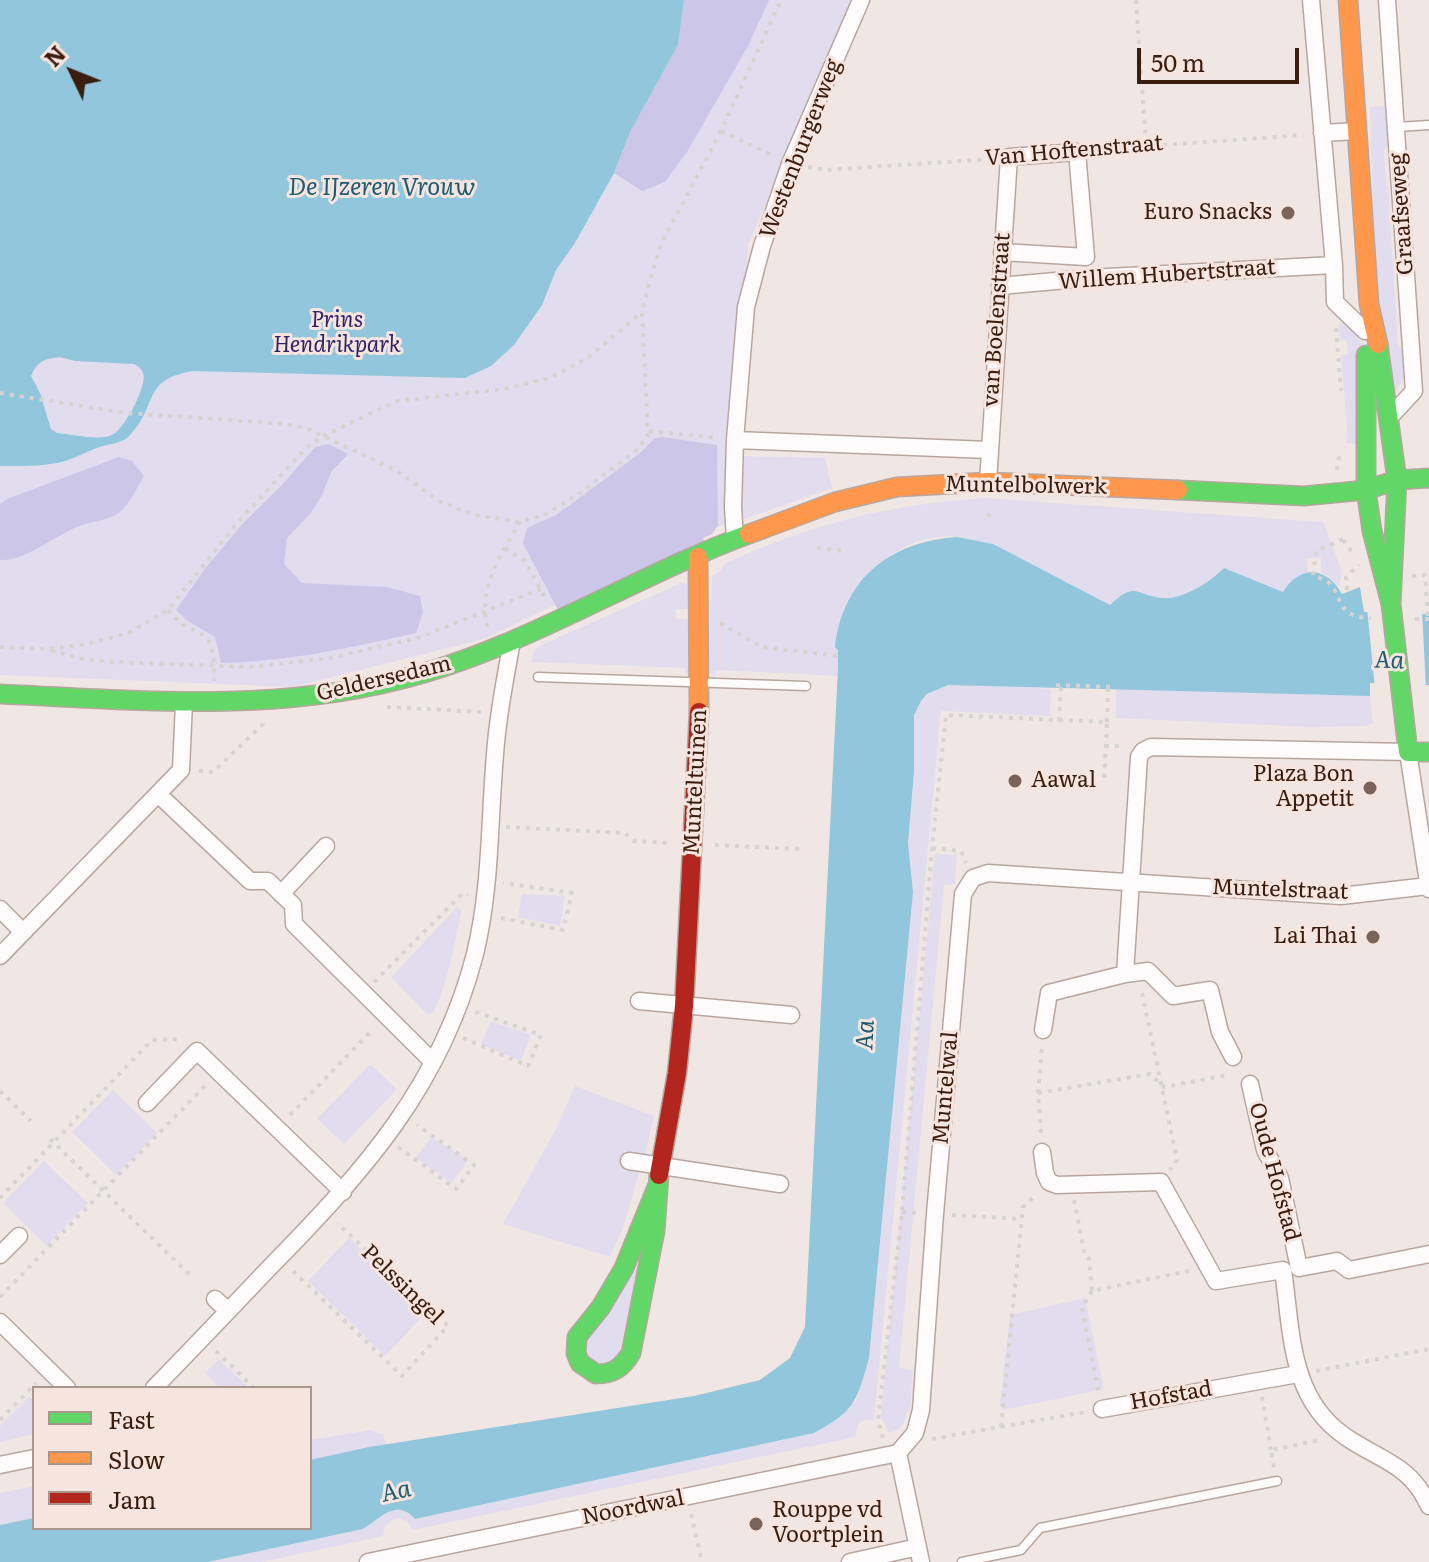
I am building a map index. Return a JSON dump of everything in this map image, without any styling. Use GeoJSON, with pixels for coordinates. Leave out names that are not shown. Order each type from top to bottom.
{"type":"FeatureCollection","features":[{"type":"Feature","properties":{"kind":"street","name":"Westenburgerweg"},"geometry":{"type":"LineString","coordinates":[[735,539],[735,440],[746,307],[762,246],[790,164],[861,0]]}},
{"type":"Feature","properties":{"kind":"street"},"geometry":{"type":"LineString","coordinates":[[1311,0],[1335,302],[1365,331]]}},
{"type":"Feature","properties":{"kind":"street","name":"Graafseweg"},"geometry":{"type":"LineString","coordinates":[[1348,0],[1369,304],[1376,330],[1397,480],[1391,604],[1408,752]]}},
{"type":"Feature","properties":{"kind":"street","name":"Graafseweg"},"geometry":{"type":"LineString","coordinates":[[1387,0],[1414,391],[1389,418]]}},
{"type":"Feature","properties":{"kind":"street"},"geometry":{"type":"LineString","coordinates":[[1322,133],[1357,131]]}},
{"type":"Feature","properties":{"kind":"street"},"geometry":{"type":"LineString","coordinates":[[1077,152],[1089,278]]}},
{"type":"Feature","properties":{"kind":"street","name":"Van Hoftenstraat"},"geometry":{"type":"LineString","coordinates":[[1009,157],[1077,152]]}},
{"type":"Feature","properties":{"kind":"street","name":"van Boelenstraat"},"geometry":{"type":"LineString","coordinates":[[988,482],[1009,157]]}},
{"type":"Feature","properties":{"kind":"street"},"geometry":{"type":"LineString","coordinates":[[1002,252],[1086,257]]}},
{"type":"Feature","properties":{"kind":"street","name":"Willem Hubertstraat"},"geometry":{"type":"LineString","coordinates":[[1000,286],[1334,265]]}},
{"type":"Feature","properties":{"kind":"street","name":"Graafseweg"},"geometry":{"type":"LineString","coordinates":[[1369,304],[1365,331],[1366,490],[1372,531],[1391,604]]}},
{"type":"Feature","properties":{"kind":"street","name":"Muntelbolwerk"},"geometry":{"type":"LineString","coordinates":[[735,440],[989,450]]}},
{"type":"Feature","properties":{"kind":"street","name":"Muntelbolwerk"},"geometry":{"type":"LineString","coordinates":[[698,557],[735,539],[835,502],[926,484],[988,482],[1279,496],[1366,490],[1397,480],[1429,478]]}},
{"type":"Feature","properties":{"kind":"street","name":"Munteltuinen"},"geometry":{"type":"LineString","coordinates":[[657,1187],[633,1252],[597,1313],[578,1334],[579,1362],[594,1373],[613,1374],[628,1362],[631,1353],[655,1231],[657,1187],[677,1073],[684,1006],[701,683],[698,557]]}},
{"type":"Feature","properties":{"kind":"street","name":"Geldersedam"},"geometry":{"type":"LineString","coordinates":[[0,694],[214,702],[344,692],[411,676],[485,652],[698,557]]}},
{"type":"Feature","properties":{"kind":"street"},"geometry":{"type":"LineString","coordinates":[[156,1386],[343,1192],[403,1115],[433,1062],[474,955],[484,907],[496,742],[512,641]]}},
{"type":"Feature","properties":{"kind":"street"},"geometry":{"type":"LineString","coordinates":[[0,956],[181,770],[184,702]]}},
{"type":"Feature","properties":{"kind":"street"},"geometry":{"type":"LineString","coordinates":[[1125,974],[1139,757],[1143,751],[1151,747],[1429,752]]}},
{"type":"Feature","properties":{"kind":"street"},"geometry":{"type":"LineString","coordinates":[[1408,752],[1426,845],[1428,888]]}},
{"type":"Feature","properties":{"kind":"street"},"geometry":{"type":"LineString","coordinates":[[158,794],[250,881],[268,881],[293,905],[294,924],[433,1062]]}},
{"type":"Feature","properties":{"kind":"street"},"geometry":{"type":"LineString","coordinates":[[281,894],[326,846]]}},
{"type":"Feature","properties":{"kind":"street"},"geometry":{"type":"LineString","coordinates":[[973,878],[988,873],[1132,882]]}},
{"type":"Feature","properties":{"kind":"street","name":"Muntelwal"},"geometry":{"type":"LineString","coordinates":[[915,1433],[921,1410],[963,894],[973,878]]}},
{"type":"Feature","properties":{"kind":"street","name":"Muntelstraat"},"geometry":{"type":"LineString","coordinates":[[1132,882],[1341,896],[1428,888]]}},
{"type":"Feature","properties":{"kind":"street"},"geometry":{"type":"LineString","coordinates":[[0,909],[23,932]]}},
{"type":"Feature","properties":{"kind":"street"},"geometry":{"type":"LineString","coordinates":[[1043,1030],[1049,993],[1148,971],[1173,996],[1210,990],[1220,1032],[1234,1065]]}},
{"type":"Feature","properties":{"kind":"street"},"geometry":{"type":"LineString","coordinates":[[639,1001],[791,1015]]}},
{"type":"Feature","properties":{"kind":"street"},"geometry":{"type":"LineString","coordinates":[[147,1103],[197,1051],[343,1192]]}},
{"type":"Feature","properties":{"kind":"street","name":"Oude Hofstad"},"geometry":{"type":"LineString","coordinates":[[1250,1084],[1265,1150],[1280,1178],[1291,1269],[1337,1261],[1349,1270],[1429,1254]]}},
{"type":"Feature","properties":{"kind":"street"},"geometry":{"type":"LineString","coordinates":[[1042,1152],[1049,1182],[1071,1186],[1161,1182],[1216,1281],[1291,1269],[1298,1374],[1314,1406],[1343,1436],[1398,1466],[1422,1490],[1429,1506]]}},
{"type":"Feature","properties":{"kind":"street"},"geometry":{"type":"LineString","coordinates":[[629,1161],[780,1184]]}},
{"type":"Feature","properties":{"kind":"street"},"geometry":{"type":"LineString","coordinates":[[0,1255],[19,1236]]}},
{"type":"Feature","properties":{"kind":"street"},"geometry":{"type":"LineString","coordinates":[[215,1299],[228,1311]]}},
{"type":"Feature","properties":{"kind":"street"},"geometry":{"type":"LineString","coordinates":[[0,1322],[65,1386]]}},
{"type":"Feature","properties":{"kind":"street","name":"Hofstad"},"geometry":{"type":"LineString","coordinates":[[1102,1409],[1298,1374]]}},
{"type":"Feature","properties":{"kind":"street"},"geometry":{"type":"LineString","coordinates":[[850,1562],[919,1555],[893,1454],[915,1433]]}},
{"type":"Feature","properties":{"kind":"street","name":"Noordwal"},"geometry":{"type":"LineString","coordinates":[[368,1562],[411,1557],[893,1454]]}},
{"type":"Feature","properties":{"kind":"street"},"geometry":{"type":"LineString","coordinates":[[0,1465],[32,1458]]}},
{"type":"Feature","properties":{"kind":"lane"},"geometry":{"type":"LineString","coordinates":[[1397,127],[1429,125]]}},
{"type":"Feature","properties":{"kind":"lane"},"geometry":{"type":"LineString","coordinates":[[538,677],[806,686]]}},
{"type":"Feature","properties":{"kind":"lane"},"geometry":{"type":"LineString","coordinates":[[962,1562],[1021,1550],[1040,1528],[1277,1481]]}},
{"type":"Feature","properties":{"kind":"path"},"geometry":{"type":"LineString","coordinates":[[0,393],[126,413],[286,424],[323,436],[397,471],[439,501],[474,515],[520,522],[544,515],[577,495],[638,449],[649,431],[642,312],[662,242],[721,131],[781,0]]}},
{"type":"Feature","properties":{"kind":"path"},"geometry":{"type":"LineString","coordinates":[[1136,0],[1146,145]]}},
{"type":"Feature","properties":{"kind":"path","name":"Van Hoftenstraat"},"geometry":{"type":"LineString","coordinates":[[721,131],[790,164],[826,170],[1009,157]]}},
{"type":"Feature","properties":{"kind":"path","name":"Van Hoftenstraat"},"geometry":{"type":"LineString","coordinates":[[1077,152],[1322,133]]}},
{"type":"Feature","properties":{"kind":"path"},"geometry":{"type":"LineString","coordinates":[[1335,302],[1341,395]]}},
{"type":"Feature","properties":{"kind":"path"},"geometry":{"type":"LineString","coordinates":[[0,647],[48,649],[88,644],[128,633],[168,610],[238,522],[305,449],[323,436],[397,401],[504,389],[550,378],[589,357],[642,312]]}},
{"type":"Feature","properties":{"kind":"path"},"geometry":{"type":"LineString","coordinates":[[649,431],[735,440]]}},
{"type":"Feature","properties":{"kind":"path"},"geometry":{"type":"LineString","coordinates":[[1338,462],[1340,448]]}},
{"type":"Feature","properties":{"kind":"path"},"geometry":{"type":"LineString","coordinates":[[485,652],[488,626],[483,611],[488,586],[520,522]]}},
{"type":"Feature","properties":{"kind":"path"},"geometry":{"type":"LineString","coordinates":[[1343,539],[1316,551],[1313,576],[1332,585],[1343,609],[1351,616],[1373,618]]}},
{"type":"Feature","properties":{"kind":"path"},"geometry":{"type":"LineString","coordinates":[[505,548],[525,561],[557,619]]}},
{"type":"Feature","properties":{"kind":"path"},"geometry":{"type":"LineString","coordinates":[[817,548],[843,551]]}},
{"type":"Feature","properties":{"kind":"path"},"geometry":{"type":"LineString","coordinates":[[1347,590],[1346,577],[1354,570]]}},
{"type":"Feature","properties":{"kind":"path"},"geometry":{"type":"LineString","coordinates":[[1414,619],[1428,618],[1425,575]]}},
{"type":"Feature","properties":{"kind":"path"},"geometry":{"type":"LineString","coordinates":[[48,649],[78,658],[111,662],[214,666],[250,667],[329,658],[418,638],[541,589]]}},
{"type":"Feature","properties":{"kind":"path"},"geometry":{"type":"LineString","coordinates":[[168,610],[206,636],[213,647],[214,702]]}},
{"type":"Feature","properties":{"kind":"path"},"geometry":{"type":"LineString","coordinates":[[701,612],[762,647],[838,656]]}},
{"type":"Feature","properties":{"kind":"path"},"geometry":{"type":"LineString","coordinates":[[1059,721],[1058,685],[1111,687],[1107,722]]}},
{"type":"Feature","properties":{"kind":"path"},"geometry":{"type":"LineString","coordinates":[[181,770],[213,772],[263,724],[267,700]]}},
{"type":"Feature","properties":{"kind":"path"},"geometry":{"type":"LineString","coordinates":[[1104,783],[1105,746]]}},
{"type":"Feature","properties":{"kind":"path"},"geometry":{"type":"LineString","coordinates":[[491,827],[625,833],[633,841]]}},
{"type":"Feature","properties":{"kind":"path"},"geometry":{"type":"LineString","coordinates":[[932,848],[961,851],[973,878]]}},
{"type":"Feature","properties":{"kind":"path"},"geometry":{"type":"LineString","coordinates":[[364,992],[463,893],[484,907],[563,930],[572,893],[488,881]]}},
{"type":"Feature","properties":{"kind":"path"},"geometry":{"type":"LineString","coordinates":[[1125,974],[1144,995],[1177,1160],[1161,1182]]}},
{"type":"Feature","properties":{"kind":"path"},"geometry":{"type":"LineString","coordinates":[[447,1030],[528,1066],[541,1035],[457,1006]]}},
{"type":"Feature","properties":{"kind":"path"},"geometry":{"type":"LineString","coordinates":[[277,1128],[387,1014]]}},
{"type":"Feature","properties":{"kind":"path"},"geometry":{"type":"LineString","coordinates":[[1042,1152],[1038,1093],[1043,1030]]}},
{"type":"Feature","properties":{"kind":"path"},"geometry":{"type":"LineString","coordinates":[[1160,1086],[1234,1065]]}},
{"type":"Feature","properties":{"kind":"path"},"geometry":{"type":"LineString","coordinates":[[0,1297],[218,1072]]}},
{"type":"Feature","properties":{"kind":"path"},"geometry":{"type":"LineString","coordinates":[[1038,1093],[1150,1074],[1160,1086]]}},
{"type":"Feature","properties":{"kind":"path"},"geometry":{"type":"LineString","coordinates":[[0,1091],[31,1121]]}},
{"type":"Feature","properties":{"kind":"path"},"geometry":{"type":"LineString","coordinates":[[386,1138],[456,1189],[474,1165],[403,1115]]}},
{"type":"Feature","properties":{"kind":"path"},"geometry":{"type":"LineString","coordinates":[[50,1139],[193,1278]]}},
{"type":"Feature","properties":{"kind":"path"},"geometry":{"type":"LineString","coordinates":[[1001,1428],[1023,1207],[1049,1182]]}},
{"type":"Feature","properties":{"kind":"path"},"geometry":{"type":"LineString","coordinates":[[1071,1186],[1085,1256],[1089,1258],[1092,1291],[1082,1308],[1102,1409]]}},
{"type":"Feature","properties":{"kind":"path","name":"Pelssingel"},"geometry":{"type":"LineString","coordinates":[[280,1258],[402,1376],[448,1326],[325,1212]]}},
{"type":"Feature","properties":{"kind":"path"},"geometry":{"type":"LineString","coordinates":[[935,1214],[1022,1219]]}},
{"type":"Feature","properties":{"kind":"path"},"geometry":{"type":"LineString","coordinates":[[1092,1291],[1208,1267]]}},
{"type":"Feature","properties":{"kind":"path"},"geometry":{"type":"LineString","coordinates":[[203,1338],[252,1386]]}},
{"type":"Feature","properties":{"kind":"path"},"geometry":{"type":"LineString","coordinates":[[1298,1374],[1429,1349]]}},
{"type":"Feature","properties":{"kind":"path"},"geometry":{"type":"LineString","coordinates":[[0,1420],[48,1369]]}},
{"type":"Feature","properties":{"kind":"path"},"geometry":{"type":"LineString","coordinates":[[1259,1381],[1277,1481]]}},
{"type":"Feature","properties":{"kind":"path","name":"Hofstad"},"geometry":{"type":"LineString","coordinates":[[915,1433],[936,1441],[1102,1409]]}},
{"type":"Feature","properties":{"kind":"path"},"geometry":{"type":"LineString","coordinates":[[1271,1450],[1343,1436]]}},
{"type":"Feature","properties":{"kind":"path"},"geometry":{"type":"LineString","coordinates":[[687,1497],[702,1562]]}},
{"type":"Feature","properties":{"kind":"green space","name":"Prins Hendrikpark"},"geometry":{"type":"Polygon","coordinates":[[[0,0],[854,0],[748,245],[728,522],[484,639],[292,687],[0,675],[0,0]]]}},
{"type":"Feature","properties":{"kind":"green space"},"geometry":{"type":"Polygon","coordinates":[[[1388,106],[1391,142],[1384,150],[1398,345],[1407,353],[1405,377],[1392,397],[1378,289],[1370,107],[1388,106]]]}},
{"type":"Feature","properties":{"kind":"green space"},"geometry":{"type":"Polygon","coordinates":[[[1341,321],[1356,334],[1362,346],[1357,444],[1346,443],[1341,355],[1348,354],[1347,340],[1340,341],[1341,321]]]}},
{"type":"Feature","properties":{"kind":"green space"},"geometry":{"type":"Polygon","coordinates":[[[741,456],[825,458],[832,488],[745,519],[741,511],[741,456]]]}},
{"type":"Feature","properties":{"kind":"green space"},"geometry":{"type":"Polygon","coordinates":[[[986,498],[1323,522],[1342,571],[1339,587],[1321,573],[1321,558],[1308,558],[1307,573],[1293,580],[1283,592],[1224,568],[1204,584],[1179,596],[1162,598],[1131,591],[1110,605],[966,539],[941,537],[905,547],[872,569],[859,583],[849,598],[840,622],[838,676],[716,670],[715,676],[708,672],[712,576],[726,563],[790,537],[853,518],[917,505],[986,498]]]}},
{"type":"Feature","properties":{"kind":"green space"},"geometry":{"type":"Polygon","coordinates":[[[681,583],[687,584],[694,609],[677,609],[675,618],[694,620],[689,673],[686,675],[685,668],[531,662],[534,651],[541,645],[681,583]]]}},
{"type":"Feature","properties":{"kind":"green space"},"geometry":{"type":"Polygon","coordinates":[[[948,685],[1051,689],[1050,716],[941,711],[874,1421],[865,1420],[858,1424],[855,1437],[413,1530],[407,1521],[397,1518],[385,1526],[383,1536],[262,1562],[208,1562],[363,1529],[394,1509],[400,1509],[415,1519],[814,1433],[856,1401],[869,1358],[913,892],[908,843],[914,772],[914,715],[921,701],[934,689],[948,685]]]}},
{"type":"Feature","properties":{"kind":"green space"},"geometry":{"type":"Polygon","coordinates":[[[1116,689],[1370,696],[1373,723],[1365,726],[1311,727],[1116,718],[1116,689]]]}},
{"type":"Feature","properties":{"kind":"green space"},"geometry":{"type":"Polygon","coordinates":[[[935,853],[957,855],[955,884],[944,885],[899,1367],[913,1371],[910,1411],[902,1426],[889,1433],[881,1417],[935,853]]]}},
{"type":"Feature","properties":{"kind":"green space"},"geometry":{"type":"Polygon","coordinates":[[[522,894],[565,896],[560,926],[518,917],[522,894]]]}},
{"type":"Feature","properties":{"kind":"green space"},"geometry":{"type":"Polygon","coordinates":[[[457,907],[462,911],[445,981],[436,1006],[431,1014],[426,1013],[391,977],[457,907]]]}},
{"type":"Feature","properties":{"kind":"green space"},"geometry":{"type":"Polygon","coordinates":[[[491,1021],[531,1035],[521,1061],[481,1044],[491,1021]]]}},
{"type":"Feature","properties":{"kind":"green space"},"geometry":{"type":"Polygon","coordinates":[[[370,1064],[397,1089],[344,1144],[317,1119],[370,1064]]]}},
{"type":"Feature","properties":{"kind":"green space"},"geometry":{"type":"Polygon","coordinates":[[[575,1086],[654,1116],[645,1156],[626,1154],[624,1168],[639,1173],[624,1225],[610,1257],[503,1224],[556,1129],[575,1086]]]}},
{"type":"Feature","properties":{"kind":"green space"},"geometry":{"type":"Polygon","coordinates":[[[113,1090],[157,1133],[116,1175],[72,1132],[113,1090]]]}},
{"type":"Feature","properties":{"kind":"green space"},"geometry":{"type":"Polygon","coordinates":[[[431,1137],[468,1160],[452,1183],[416,1158],[431,1137]]]}},
{"type":"Feature","properties":{"kind":"green space"},"geometry":{"type":"Polygon","coordinates":[[[44,1161],[88,1203],[47,1246],[3,1203],[44,1161]]]}},
{"type":"Feature","properties":{"kind":"green space"},"geometry":{"type":"Polygon","coordinates":[[[349,1238],[427,1312],[385,1356],[308,1281],[349,1238]]]}},
{"type":"Feature","properties":{"kind":"green space"},"geometry":{"type":"Polygon","coordinates":[[[641,1261],[617,1361],[597,1365],[587,1355],[585,1342],[641,1261]]]}},
{"type":"Feature","properties":{"kind":"green space"},"geometry":{"type":"Polygon","coordinates":[[[1085,1298],[1104,1389],[1003,1410],[1000,1405],[1010,1315],[1085,1298]]]}},
{"type":"Feature","properties":{"kind":"green space"},"geometry":{"type":"Polygon","coordinates":[[[219,1359],[247,1386],[218,1386],[205,1373],[219,1359]]]}},
{"type":"Feature","properties":{"kind":"green space"},"geometry":{"type":"Polygon","coordinates":[[[29,1397],[32,1399],[32,1434],[0,1442],[0,1426],[29,1397]]]}},
{"type":"Feature","properties":{"kind":"green space"},"geometry":{"type":"Polygon","coordinates":[[[371,1430],[383,1435],[386,1445],[312,1460],[312,1440],[371,1430]]]}},
{"type":"Feature","properties":{"kind":"green space"},"geometry":{"type":"Polygon","coordinates":[[[32,1486],[32,1518],[0,1525],[0,1493],[32,1486]]]}},
{"type":"Feature","properties":{"kind":"shaded area"},"geometry":{"type":"Polygon","coordinates":[[[684,0],[769,0],[748,46],[687,152],[665,182],[642,191],[614,173],[630,132],[678,45],[684,0]]]}},
{"type":"Feature","properties":{"kind":"shaded area"},"geometry":{"type":"Polygon","coordinates":[[[655,438],[717,445],[718,525],[712,534],[703,538],[705,545],[558,610],[523,543],[527,528],[556,515],[640,453],[655,438]]]}},
{"type":"Feature","properties":{"kind":"shaded area"},"geometry":{"type":"Polygon","coordinates":[[[329,444],[348,454],[331,472],[310,514],[287,538],[284,564],[302,583],[387,587],[420,596],[423,612],[416,633],[295,657],[221,663],[215,637],[176,610],[244,522],[315,447],[329,444]]]}},
{"type":"Feature","properties":{"kind":"shaded area"},"geometry":{"type":"Polygon","coordinates":[[[119,457],[132,461],[144,476],[120,512],[70,530],[19,557],[0,560],[0,504],[119,457]]]}},
{"type":"Feature","properties":{"kind":"water","name":"De IJzeren Vrouw"},"geometry":{"type":"Polygon","coordinates":[[[0,0],[684,0],[678,45],[630,132],[614,173],[575,243],[556,270],[542,305],[514,345],[491,366],[465,378],[192,371],[176,375],[158,387],[140,423],[122,441],[60,462],[0,466],[0,0]],[[60,357],[45,360],[31,376],[40,393],[51,429],[57,433],[86,437],[114,434],[139,396],[144,379],[140,368],[134,364],[75,361],[60,357]]]}},
{"type":"Feature","properties":{"kind":"water","name":"Aa"},"geometry":{"type":"Polygon","coordinates":[[[957,537],[993,544],[1110,605],[1131,591],[1162,598],[1179,596],[1204,584],[1224,568],[1283,592],[1305,573],[1321,574],[1329,578],[1342,594],[1360,587],[1364,612],[1429,614],[1429,685],[1370,683],[1370,696],[948,685],[927,694],[921,701],[914,715],[914,772],[908,843],[913,892],[869,1358],[857,1395],[846,1411],[814,1433],[415,1519],[408,1513],[395,1510],[363,1529],[208,1562],[0,1562],[0,1525],[32,1518],[32,1530],[312,1530],[312,1460],[369,1447],[694,1396],[760,1380],[790,1358],[805,1327],[838,668],[838,650],[835,647],[848,601],[859,583],[891,556],[933,540],[957,537]]]}},
{"type":"Feature","properties":{"kind":"pier"},"geometry":{"type":"Polygon","coordinates":[[[1367,608],[1422,610],[1426,689],[1375,688],[1367,608]]]}},
{"type":"Feature","properties":{"kind":"traffic: fast"},"geometry":{"type":"LineString","coordinates":[[1378,344],[1397,480],[1391,604]]}},
{"type":"Feature","properties":{"kind":"traffic: fast"},"geometry":{"type":"LineString","coordinates":[[1366,355],[1366,490],[1372,531],[1391,604],[1408,752],[1429,752]]}},
{"type":"Feature","properties":{"kind":"traffic: fast"},"geometry":{"type":"LineString","coordinates":[[1178,490],[1304,496],[1366,490],[1397,480],[1429,478]]}},
{"type":"Feature","properties":{"kind":"traffic: fast"},"geometry":{"type":"LineString","coordinates":[[0,694],[150,701],[250,701],[300,697],[398,680],[488,651],[749,534]]}},
{"type":"Feature","properties":{"kind":"traffic: fast"},"geometry":{"type":"LineString","coordinates":[[657,1187],[624,1268],[601,1307],[577,1337],[576,1353],[580,1363],[596,1374],[616,1369],[631,1353],[655,1231],[659,1175]]}},
{"type":"Feature","properties":{"kind":"traffic: slow"},"geometry":{"type":"LineString","coordinates":[[1348,0],[1369,304],[1378,344]]}},
{"type":"Feature","properties":{"kind":"traffic: slow"},"geometry":{"type":"LineString","coordinates":[[749,534],[835,502],[897,487],[988,482],[1178,490]]}},
{"type":"Feature","properties":{"kind":"traffic: slow"},"geometry":{"type":"LineString","coordinates":[[698,557],[699,712]]}},
{"type":"Feature","properties":{"kind":"traffic: jam"},"geometry":{"type":"LineString","coordinates":[[659,1175],[677,1073],[684,1006],[699,712]]}},
{"type":"Feature","properties":{"kind":"place","name":"Euro Snacks"},"geometry":{"type":"Point","coordinates":[1288,213]}},
{"type":"Feature","properties":{"kind":"place","name":"Aawal"},"geometry":{"type":"Point","coordinates":[1015,781]}},
{"type":"Feature","properties":{"kind":"place","name":"Plaza Bon Appetit"},"geometry":{"type":"Point","coordinates":[1370,788]}},
{"type":"Feature","properties":{"kind":"place","name":"Lai Thai"},"geometry":{"type":"Point","coordinates":[1373,937]}},
{"type":"Feature","properties":{"kind":"place","name":"Rouppe vd Voortplein"},"geometry":{"type":"Point","coordinates":[756,1524]}}]}
